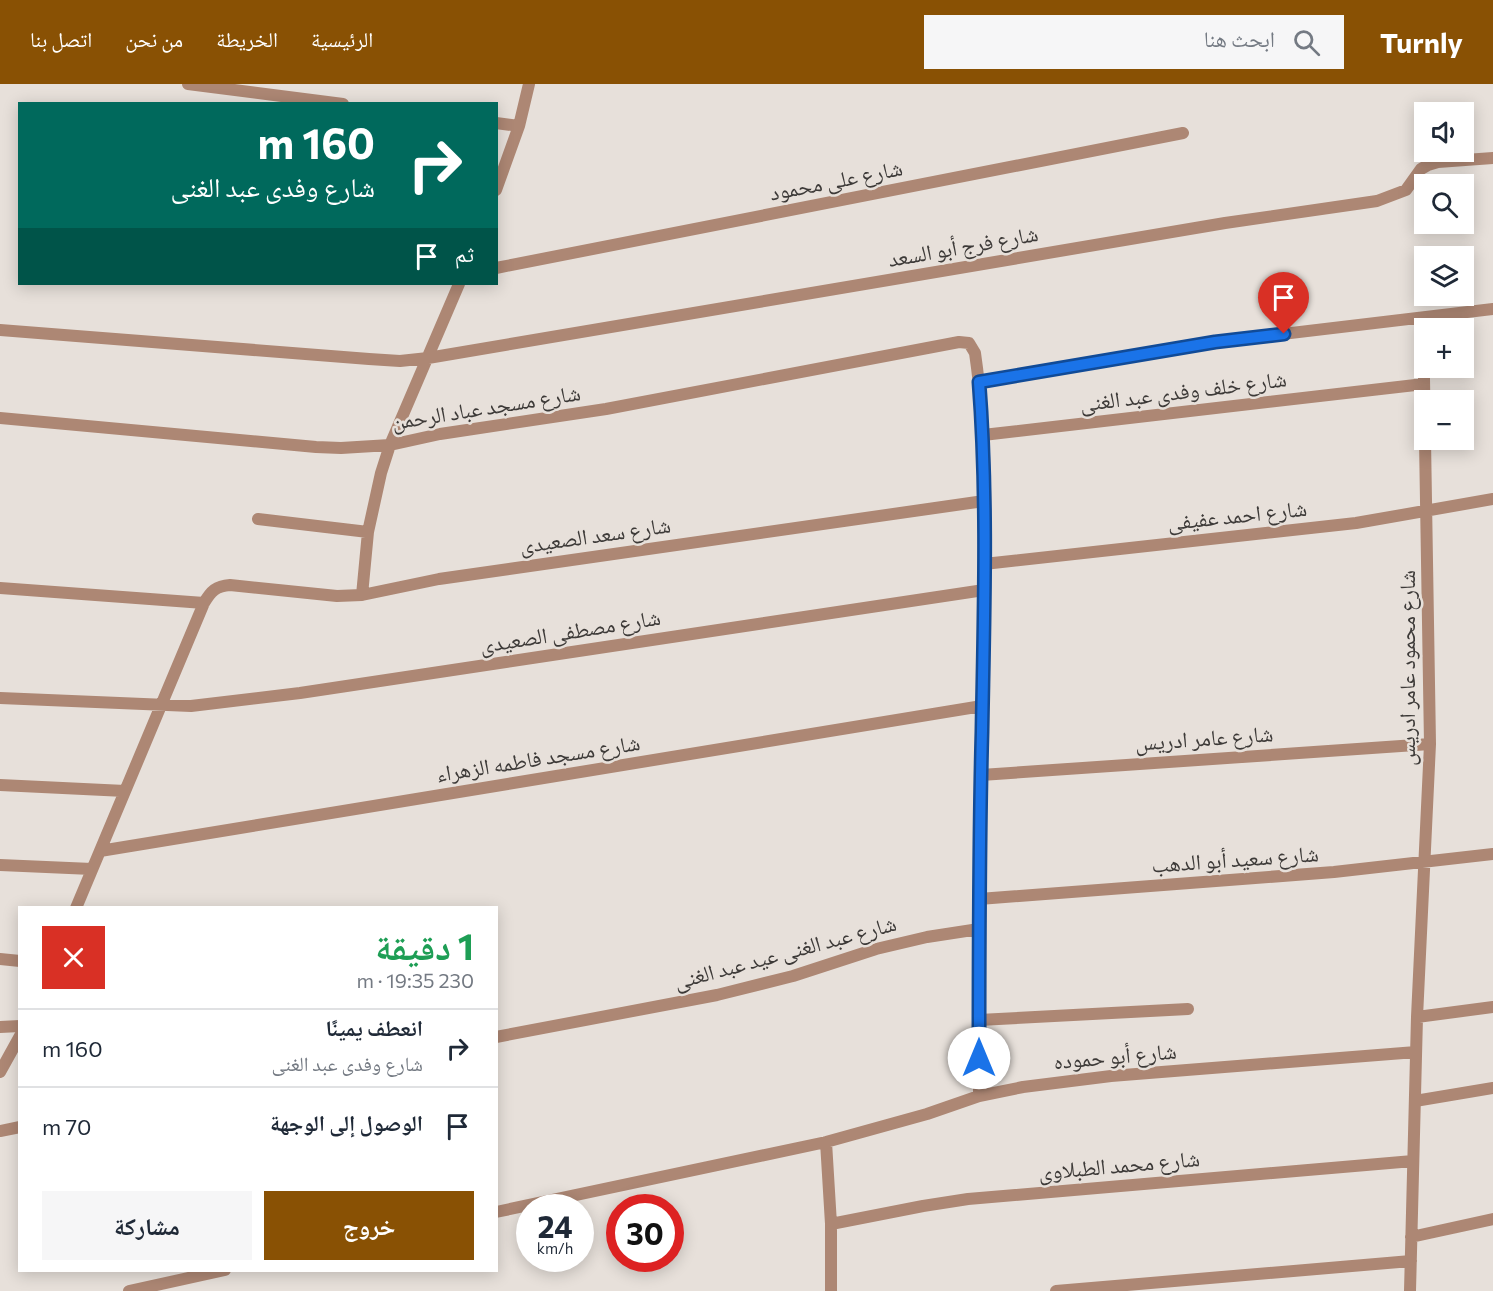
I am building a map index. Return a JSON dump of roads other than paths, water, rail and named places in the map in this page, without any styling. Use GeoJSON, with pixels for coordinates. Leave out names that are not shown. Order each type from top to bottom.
{"type":"FeatureCollection","features":[{"type":"Feature","properties":{"kind":"street"},"geometry":{"type":"LineString","coordinates":[[188,84],[328,102]]}},
{"type":"Feature","properties":{"kind":"street"},"geometry":{"type":"LineString","coordinates":[[498,184],[519,126],[529,84]]}},
{"type":"Feature","properties":{"kind":"street"},"geometry":{"type":"LineString","coordinates":[[498,123],[519,126]]}},
{"type":"Feature","properties":{"kind":"street","name":"شارع على محمود"},"geometry":{"type":"LineString","coordinates":[[498,268],[1183,133]]}},
{"type":"Feature","properties":{"kind":"street","name":"شارع فرج أبو السعد"},"geometry":{"type":"LineString","coordinates":[[428,358],[1226,222],[1377,201],[1406,190],[1421,169],[1428,165],[1438,162],[1493,158]]}},
{"type":"Feature","properties":{"kind":"street"},"geometry":{"type":"LineString","coordinates":[[362,595],[368,532],[378,483],[390,445],[459,285]]}},
{"type":"Feature","properties":{"kind":"street"},"geometry":{"type":"LineString","coordinates":[[1423,318],[1493,309]]}},
{"type":"Feature","properties":{"kind":"street"},"geometry":{"type":"LineString","coordinates":[[979,1096],[984,501],[979,382],[1215,342],[1414,319]]}},
{"type":"Feature","properties":{"kind":"street"},"geometry":{"type":"LineString","coordinates":[[0,330],[369,359],[400,361],[428,358]]}},
{"type":"Feature","properties":{"kind":"street","name":"شارع مسجد عباد الرحمن"},"geometry":{"type":"LineString","coordinates":[[0,418],[341,448],[390,445],[440,434],[606,409],[959,342],[969,343],[975,352],[979,382]]}},
{"type":"Feature","properties":{"kind":"street","name":"شارع محمود عامر ادريس"},"geometry":{"type":"LineString","coordinates":[[1410,1291],[1417,1017],[1430,744],[1424,378]]}},
{"type":"Feature","properties":{"kind":"street","name":"شارع خلف وفدى عبد الغنى"},"geometry":{"type":"LineString","coordinates":[[983,435],[1424,384]]}},
{"type":"Feature","properties":{"kind":"street","name":"شارع احمد عفيفى"},"geometry":{"type":"LineString","coordinates":[[984,564],[1356,523],[1493,499]]}},
{"type":"Feature","properties":{"kind":"street","name":"شارع سعد الصعيدى"},"geometry":{"type":"LineString","coordinates":[[204,603],[214,589],[222,585],[337,596],[362,595],[439,579],[984,501]]}},
{"type":"Feature","properties":{"kind":"street"},"geometry":{"type":"LineString","coordinates":[[258,519],[368,532]]}},
{"type":"Feature","properties":{"kind":"street"},"geometry":{"type":"LineString","coordinates":[[0,588],[204,603],[77,906]]}},
{"type":"Feature","properties":{"kind":"street","name":"شارع مصطفى الصعيدى"},"geometry":{"type":"LineString","coordinates":[[0,698],[191,706],[300,693],[984,590]]}},
{"type":"Feature","properties":{"kind":"street","name":"شارع مسجد فاطمه الزهراء"},"geometry":{"type":"LineString","coordinates":[[100,851],[982,706]]}},
{"type":"Feature","properties":{"kind":"street","name":"شارع عامر ادريس"},"geometry":{"type":"LineString","coordinates":[[981,775],[1430,744]]}},
{"type":"Feature","properties":{"kind":"street"},"geometry":{"type":"LineString","coordinates":[[0,785],[125,791]]}},
{"type":"Feature","properties":{"kind":"street","name":"شارع سعيد أبو الدهب"},"geometry":{"type":"LineString","coordinates":[[979,899],[1334,872],[1493,854]]}},
{"type":"Feature","properties":{"kind":"street"},"geometry":{"type":"LineString","coordinates":[[0,865],[92,869]]}},
{"type":"Feature","properties":{"kind":"street","name":"شارع عبد الغنى عيد عبد الغنى"},"geometry":{"type":"LineString","coordinates":[[498,1037],[717,995],[793,976],[876,949],[927,937],[979,929]]}},
{"type":"Feature","properties":{"kind":"street"},"geometry":{"type":"LineString","coordinates":[[0,959],[18,961]]}},
{"type":"Feature","properties":{"kind":"street"},"geometry":{"type":"LineString","coordinates":[[1417,1017],[1493,1007]]}},
{"type":"Feature","properties":{"kind":"street"},"geometry":{"type":"LineString","coordinates":[[979,1020],[1188,1009]]}},
{"type":"Feature","properties":{"kind":"street"},"geometry":{"type":"LineString","coordinates":[[0,1027],[18,1026]]}},
{"type":"Feature","properties":{"kind":"street"},"geometry":{"type":"LineString","coordinates":[[0,1072],[18,1042]]}},
{"type":"Feature","properties":{"kind":"street","name":"شارع أبو حموده"},"geometry":{"type":"LineString","coordinates":[[498,1212],[826,1142],[927,1114],[979,1096],[1023,1087],[1111,1076],[1416,1052]]}},
{"type":"Feature","properties":{"kind":"street"},"geometry":{"type":"LineString","coordinates":[[1415,1101],[1493,1088]]}},
{"type":"Feature","properties":{"kind":"street"},"geometry":{"type":"LineString","coordinates":[[0,1131],[18,1127]]}},
{"type":"Feature","properties":{"kind":"street"},"geometry":{"type":"LineString","coordinates":[[826,1142],[831,1224],[831,1291]]}},
{"type":"Feature","properties":{"kind":"street","name":"شارع محمد الطبلاوى"},"geometry":{"type":"LineString","coordinates":[[831,1224],[968,1199],[1413,1161]]}},
{"type":"Feature","properties":{"kind":"street"},"geometry":{"type":"LineString","coordinates":[[1412,1238],[1493,1219]]}},
{"type":"Feature","properties":{"kind":"street"},"geometry":{"type":"LineString","coordinates":[[1056,1291],[1411,1261]]}},
{"type":"Feature","properties":{"kind":"street"},"geometry":{"type":"LineString","coordinates":[[129,1291],[216,1272]]}}]}
